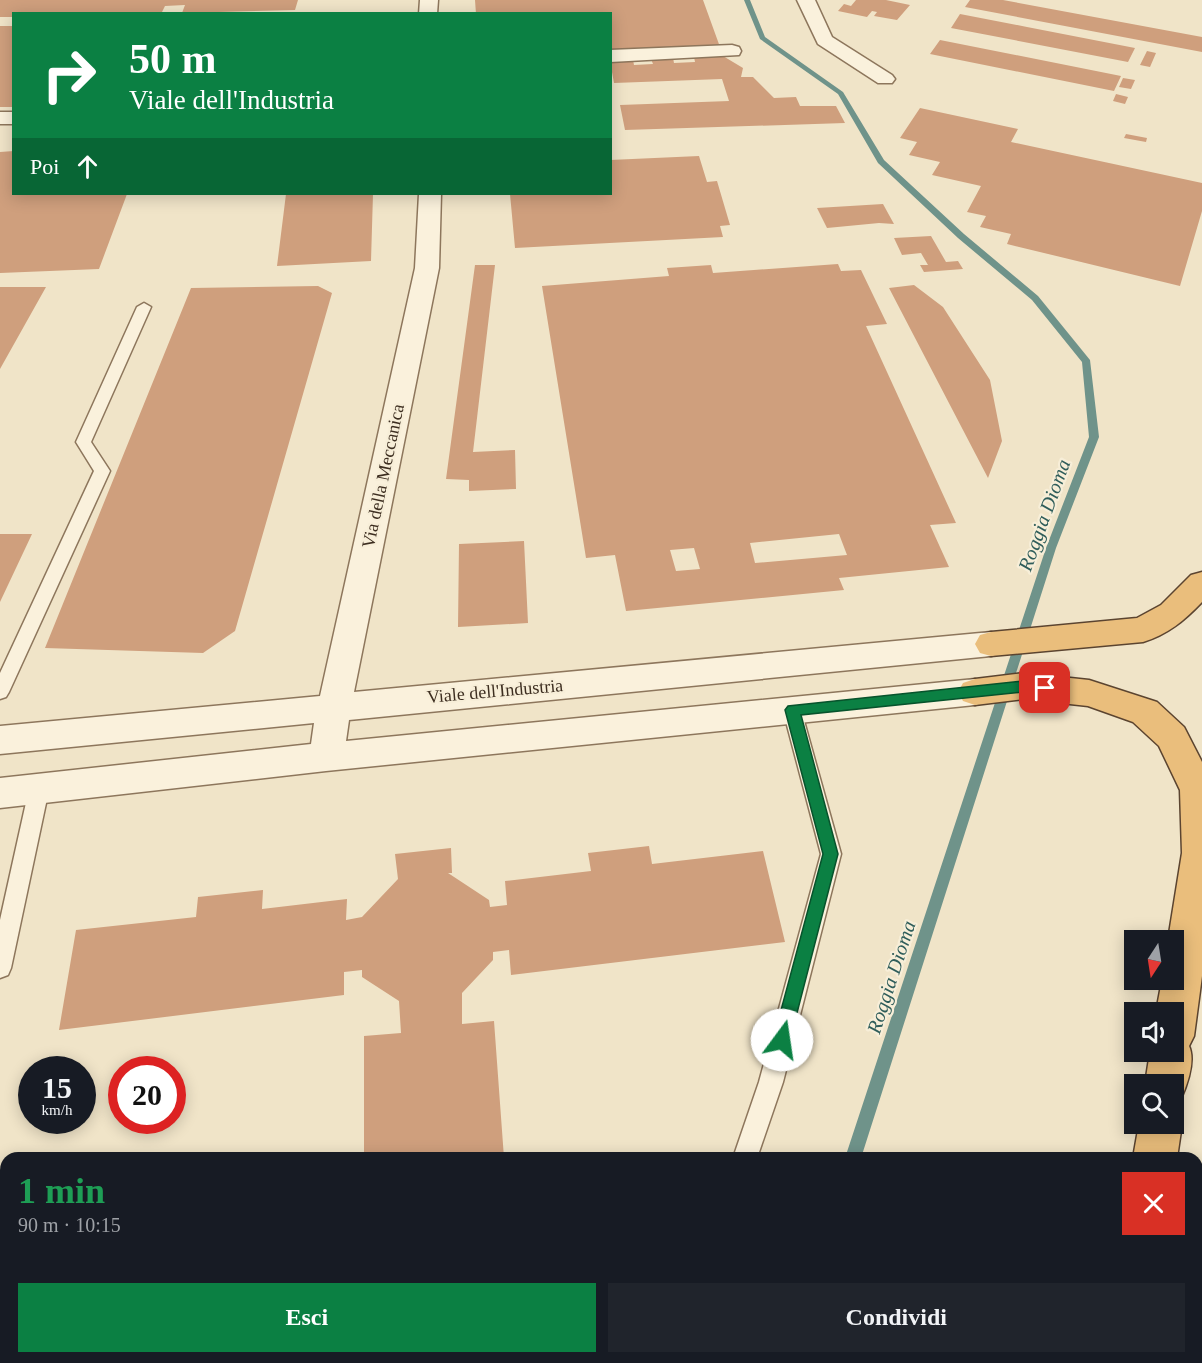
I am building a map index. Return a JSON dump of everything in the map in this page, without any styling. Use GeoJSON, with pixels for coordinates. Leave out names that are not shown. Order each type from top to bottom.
{"type":"FeatureCollection","features":[{"type":"Feature","properties":{"kind":"highway"},"geometry":{"type":"LineString","coordinates":[[991,644],[1143,630],[1172,613],[1202,583]]}},
{"type":"Feature","properties":{"kind":"highway"},"geometry":{"type":"LineString","coordinates":[[975,692],[1023,686],[1089,693],[1145,712],[1172,736],[1198,790],[1201,849],[1178,1002]]}},
{"type":"Feature","properties":{"kind":"highway"},"geometry":{"type":"LineString","coordinates":[[1156,1152],[1159,1134]]}},
{"type":"Feature","properties":{"kind":"street"},"geometry":{"type":"LineString","coordinates":[[806,0],[824,40],[885,79]]}},
{"type":"Feature","properties":{"kind":"street"},"geometry":{"type":"LineString","coordinates":[[612,56],[732,51]]}},
{"type":"Feature","properties":{"kind":"street","name":"Via della Meccanica"},"geometry":{"type":"LineString","coordinates":[[326,757],[334,707],[427,268],[430,195]]}},
{"type":"Feature","properties":{"kind":"street","name":"Viale dell'Industria"},"geometry":{"type":"LineString","coordinates":[[0,740],[991,644]]}},
{"type":"Feature","properties":{"kind":"street"},"geometry":{"type":"LineString","coordinates":[[0,793],[326,757],[975,692]]}},
{"type":"Feature","properties":{"kind":"lane"},"geometry":{"type":"LineString","coordinates":[[0,692],[102,471],[83,442],[144,308]]}},
{"type":"Feature","properties":{"kind":"lane"},"geometry":{"type":"LineString","coordinates":[[747,1152],[771,1082],[831,854],[792,710]]}},
{"type":"Feature","properties":{"kind":"lane"},"geometry":{"type":"LineString","coordinates":[[0,968],[39,789]]}},
{"type":"Feature","properties":{"kind":"building"},"geometry":{"type":"Polygon","coordinates":[[[0,0],[298,0],[295,10],[182,12],[185,5],[165,6],[162,12],[12,12],[12,17],[0,17],[0,0]]]}},
{"type":"Feature","properties":{"kind":"building"},"geometry":{"type":"Polygon","coordinates":[[[475,0],[703,0],[720,47],[612,52],[612,12],[476,12],[475,0]]]}},
{"type":"Feature","properties":{"kind":"building"},"geometry":{"type":"Polygon","coordinates":[[[856,0],[886,0],[910,5],[897,20],[874,16],[877,12],[872,11],[867,17],[838,11],[844,4],[851,6],[856,0]]]}},
{"type":"Feature","properties":{"kind":"building"},"geometry":{"type":"Polygon","coordinates":[[[970,0],[1003,0],[1202,37],[1202,52],[965,7],[970,0]]]}},
{"type":"Feature","properties":{"kind":"building"},"geometry":{"type":"Polygon","coordinates":[[[960,14],[1135,48],[1128,62],[951,28],[960,14]]]}},
{"type":"Feature","properties":{"kind":"building"},"geometry":{"type":"Polygon","coordinates":[[[0,26],[12,26],[12,107],[0,107],[0,26]]]}},
{"type":"Feature","properties":{"kind":"building"},"geometry":{"type":"Polygon","coordinates":[[[940,40],[1121,76],[1114,91],[930,54],[940,40]]]}},
{"type":"Feature","properties":{"kind":"building"},"geometry":{"type":"Polygon","coordinates":[[[1147,51],[1156,53],[1150,67],[1140,65],[1147,51]]]}},
{"type":"Feature","properties":{"kind":"building"},"geometry":{"type":"Polygon","coordinates":[[[723,56],[743,68],[741,77],[753,77],[774,98],[796,97],[800,106],[836,106],[845,123],[625,130],[620,105],[729,101],[722,79],[614,83],[612,61],[633,60],[634,65],[653,64],[651,59],[673,58],[674,63],[695,62],[694,57],[723,56]]]}},
{"type":"Feature","properties":{"kind":"building"},"geometry":{"type":"Polygon","coordinates":[[[1123,78],[1135,80],[1131,89],[1119,87],[1123,78]]]}},
{"type":"Feature","properties":{"kind":"building"},"geometry":{"type":"Polygon","coordinates":[[[1116,94],[1128,97],[1125,104],[1113,101],[1116,94]]]}},
{"type":"Feature","properties":{"kind":"building"},"geometry":{"type":"Polygon","coordinates":[[[920,108],[1018,129],[1011,142],[1202,183],[1202,211],[1180,286],[1007,244],[1011,234],[980,227],[986,216],[967,212],[981,186],[932,175],[940,162],[909,155],[917,142],[900,138],[920,108]]]}},
{"type":"Feature","properties":{"kind":"building"},"geometry":{"type":"Polygon","coordinates":[[[1126,134],[1147,138],[1146,142],[1124,138],[1126,134]]]}},
{"type":"Feature","properties":{"kind":"building"},"geometry":{"type":"Polygon","coordinates":[[[12,151],[12,195],[127,195],[99,269],[0,273],[0,152],[12,151]]]}},
{"type":"Feature","properties":{"kind":"building"},"geometry":{"type":"Polygon","coordinates":[[[699,156],[707,182],[717,181],[730,225],[720,226],[723,237],[515,248],[510,195],[612,195],[612,160],[699,156]]]}},
{"type":"Feature","properties":{"kind":"building"},"geometry":{"type":"Polygon","coordinates":[[[286,195],[373,195],[371,261],[277,266],[286,195]]]}},
{"type":"Feature","properties":{"kind":"building"},"geometry":{"type":"Polygon","coordinates":[[[883,204],[894,224],[879,223],[827,228],[817,208],[883,204]]]}},
{"type":"Feature","properties":{"kind":"building"},"geometry":{"type":"Polygon","coordinates":[[[931,236],[946,262],[958,261],[963,269],[924,272],[920,265],[928,265],[921,253],[902,255],[894,238],[931,236]]]}},
{"type":"Feature","properties":{"kind":"building"},"geometry":{"type":"Polygon","coordinates":[[[838,264],[841,271],[861,270],[887,324],[866,326],[956,523],[930,525],[949,567],[839,578],[844,590],[626,611],[615,555],[586,558],[542,286],[669,276],[667,268],[711,265],[713,273],[838,264]],[[839,534],[750,543],[755,563],[847,555],[839,534]],[[694,548],[670,550],[676,571],[700,569],[694,548]]]}},
{"type":"Feature","properties":{"kind":"building"},"geometry":{"type":"Polygon","coordinates":[[[475,265],[495,265],[473,452],[515,450],[516,489],[469,491],[469,480],[446,479],[475,265]]]}},
{"type":"Feature","properties":{"kind":"building"},"geometry":{"type":"Polygon","coordinates":[[[914,285],[943,307],[990,380],[1002,441],[988,478],[889,288],[914,285]]]}},
{"type":"Feature","properties":{"kind":"building"},"geometry":{"type":"Polygon","coordinates":[[[318,286],[332,293],[235,631],[203,653],[45,648],[191,288],[318,286]]]}},
{"type":"Feature","properties":{"kind":"building"},"geometry":{"type":"Polygon","coordinates":[[[0,287],[46,287],[0,369],[0,287]]]}},
{"type":"Feature","properties":{"kind":"building"},"geometry":{"type":"Polygon","coordinates":[[[0,534],[32,534],[0,602],[0,534]]]}},
{"type":"Feature","properties":{"kind":"building"},"geometry":{"type":"Polygon","coordinates":[[[524,541],[528,623],[458,627],[459,544],[524,541]]]}},
{"type":"Feature","properties":{"kind":"building"},"geometry":{"type":"Polygon","coordinates":[[[649,846],[652,864],[763,851],[785,942],[511,975],[509,950],[493,952],[493,960],[462,993],[462,1024],[494,1021],[504,1152],[364,1152],[364,1036],[401,1033],[399,1001],[362,977],[362,970],[344,972],[344,995],[59,1030],[76,930],[196,917],[198,897],[263,890],[262,909],[347,899],[346,920],[362,917],[398,879],[395,854],[451,848],[452,873],[448,873],[489,900],[490,907],[507,905],[505,881],[591,871],[588,853],[649,846]]]}},
{"type":"Feature","properties":{"kind":"waterway","name":"Roggia Dioma"},"geometry":{"type":"LineString","coordinates":[[747,0],[762,38],[841,93],[881,161],[961,236],[1035,298],[1087,362],[1094,437],[1051,548],[855,1152]]}},
{"type":"Feature","properties":{"kind":"route"},"geometry":{"type":"LineString","coordinates":[[782,1040],[831,854],[792,710],[1023,686],[1045,688]]}}]}
